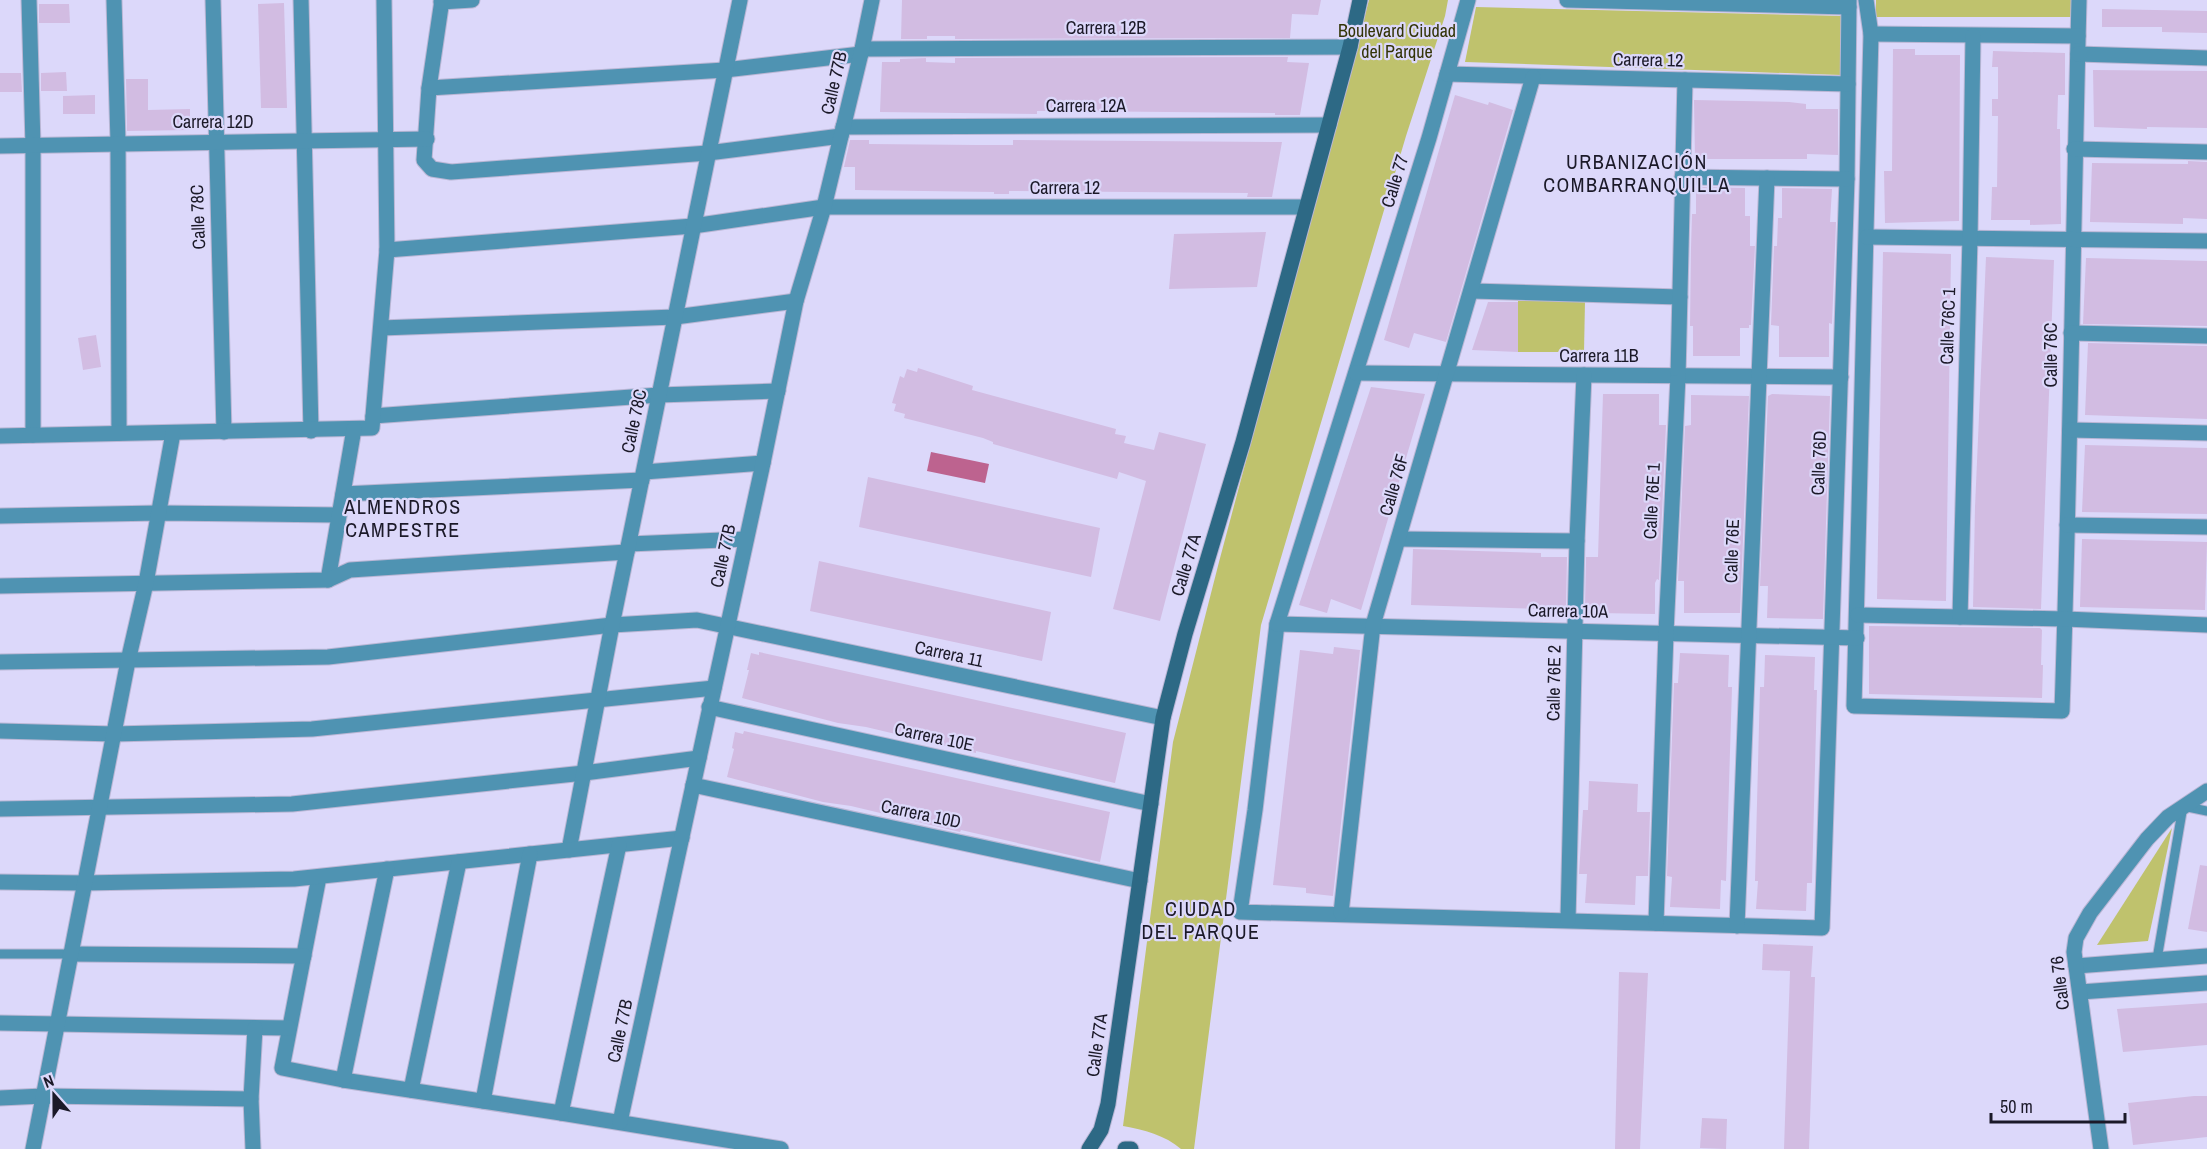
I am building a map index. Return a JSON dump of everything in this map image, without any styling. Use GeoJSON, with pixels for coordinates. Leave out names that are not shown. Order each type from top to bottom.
{"type":"FeatureCollection","features":[{"type":"Feature","properties":{"kind":"street"},"geometry":{"type":"LineString","coordinates":[[29,0],[33,145],[33,435]]}},
{"type":"Feature","properties":{"kind":"street"},"geometry":{"type":"LineString","coordinates":[[114,0],[118,142],[119,433]]}},
{"type":"Feature","properties":{"kind":"street","name":"Calle 78C"},"geometry":{"type":"LineString","coordinates":[[213,0],[224,432]]}},
{"type":"Feature","properties":{"kind":"street"},"geometry":{"type":"LineString","coordinates":[[301,0],[311,431]]}},
{"type":"Feature","properties":{"kind":"street"},"geometry":{"type":"LineString","coordinates":[[0,436],[372,428],[387,250],[384,0]]}},
{"type":"Feature","properties":{"kind":"street"},"geometry":{"type":"LineString","coordinates":[[427,140],[429,88],[441,1],[472,0]]}},
{"type":"Feature","properties":{"kind":"street","name":"Calle 78C"},"geometry":{"type":"LineString","coordinates":[[570,850],[612,625],[740,0]]}},
{"type":"Feature","properties":{"kind":"street","name":"Calle 77B"},"geometry":{"type":"LineString","coordinates":[[620,1122],[728,627],[796,301],[824,207],[872,0]]}},
{"type":"Feature","properties":{"kind":"street","name":"Calle 77A"},"geometry":{"type":"LineString","coordinates":[[1089,1149],[1101,1130],[1108,1104],[1163,718],[1185,634],[1243,442],[1350,47],[1360,0]]}},
{"type":"Feature","properties":{"kind":"street","name":"Calle 77"},"geometry":{"type":"LineString","coordinates":[[1341,913],[1240,912],[1255,810],[1277,624],[1356,373],[1468,0]]}},
{"type":"Feature","properties":{"kind":"street"},"geometry":{"type":"LineString","coordinates":[[1567,0],[1849,4]]}},
{"type":"Feature","properties":{"kind":"street"},"geometry":{"type":"LineString","coordinates":[[1857,638],[1871,34],[1866,0]]}},
{"type":"Feature","properties":{"kind":"street","name":"Calle 76C"},"geometry":{"type":"LineString","coordinates":[[1857,638],[1854,706],[2062,711],[2079,0]]}},
{"type":"Feature","properties":{"kind":"street","name":"Calle 76D"},"geometry":{"type":"LineString","coordinates":[[1737,926],[1822,928],[1847,178],[1849,4]]}},
{"type":"Feature","properties":{"kind":"street"},"geometry":{"type":"LineString","coordinates":[[1871,34],[2078,36]]}},
{"type":"Feature","properties":{"kind":"street","name":"Calle 76C 1"},"geometry":{"type":"LineString","coordinates":[[1960,617],[1973,36]]}},
{"type":"Feature","properties":{"kind":"street","name":"Carrera 12B"},"geometry":{"type":"LineString","coordinates":[[429,88],[724,70],[861,51],[1350,47]]}},
{"type":"Feature","properties":{"kind":"street"},"geometry":{"type":"LineString","coordinates":[[2078,54],[2207,58]]}},
{"type":"Feature","properties":{"kind":"street","name":"Carrera 12"},"geometry":{"type":"LineString","coordinates":[[1447,74],[1848,84]]}},
{"type":"Feature","properties":{"kind":"street","name":"Calle 76F"},"geometry":{"type":"LineString","coordinates":[[1341,913],[1373,625],[1533,77]]}},
{"type":"Feature","properties":{"kind":"street","name":"Calle 76E 1"},"geometry":{"type":"LineString","coordinates":[[1656,923],[1665,633],[1678,376],[1685,80]]}},
{"type":"Feature","properties":{"kind":"street","name":"Carrera 12A"},"geometry":{"type":"LineString","coordinates":[[427,140],[424,160],[432,169],[451,172],[708,153],[842,132],[1329,125]]}},
{"type":"Feature","properties":{"kind":"street","name":"Carrera 12D"},"geometry":{"type":"LineString","coordinates":[[0,146],[118,142],[427,140]]}},
{"type":"Feature","properties":{"kind":"street"},"geometry":{"type":"LineString","coordinates":[[2074,149],[2207,152]]}},
{"type":"Feature","properties":{"kind":"street"},"geometry":{"type":"LineString","coordinates":[[1682,177],[1847,178]]}},
{"type":"Feature","properties":{"kind":"street","name":"Calle 76E"},"geometry":{"type":"LineString","coordinates":[[1737,926],[1767,178]]}},
{"type":"Feature","properties":{"kind":"street","name":"Carrera 12"},"geometry":{"type":"LineString","coordinates":[[387,250],[693,226],[824,207],[1306,207]]}},
{"type":"Feature","properties":{"kind":"street"},"geometry":{"type":"LineString","coordinates":[[1867,237],[2207,241]]}},
{"type":"Feature","properties":{"kind":"street"},"geometry":{"type":"LineString","coordinates":[[1472,291],[1680,297]]}},
{"type":"Feature","properties":{"kind":"street"},"geometry":{"type":"LineString","coordinates":[[381,328],[675,317],[796,301]]}},
{"type":"Feature","properties":{"kind":"street"},"geometry":{"type":"LineString","coordinates":[[2071,333],[2207,336]]}},
{"type":"Feature","properties":{"kind":"street","name":"Carrera 11B"},"geometry":{"type":"LineString","coordinates":[[1356,373],[1841,377]]}},
{"type":"Feature","properties":{"kind":"street","name":"Calle 76E 2"},"geometry":{"type":"LineString","coordinates":[[1568,920],[1577,541],[1584,375]]}},
{"type":"Feature","properties":{"kind":"street"},"geometry":{"type":"LineString","coordinates":[[373,416],[659,395],[778,391]]}},
{"type":"Feature","properties":{"kind":"street"},"geometry":{"type":"LineString","coordinates":[[328,580],[354,429]]}},
{"type":"Feature","properties":{"kind":"street"},"geometry":{"type":"LineString","coordinates":[[2070,430],[2207,433]]}},
{"type":"Feature","properties":{"kind":"street"},"geometry":{"type":"LineString","coordinates":[[33,1149],[128,661],[146,583],[173,433]]}},
{"type":"Feature","properties":{"kind":"street"},"geometry":{"type":"LineString","coordinates":[[343,494],[643,476],[763,463]]}},
{"type":"Feature","properties":{"kind":"street"},"geometry":{"type":"LineString","coordinates":[[0,516],[158,513],[339,515]]}},
{"type":"Feature","properties":{"kind":"street"},"geometry":{"type":"LineString","coordinates":[[2067,525],[2207,527]]}},
{"type":"Feature","properties":{"kind":"street"},"geometry":{"type":"LineString","coordinates":[[0,586],[328,580],[350,570],[746,539]]}},
{"type":"Feature","properties":{"kind":"street"},"geometry":{"type":"LineString","coordinates":[[1399,539],[1577,541]]}},
{"type":"Feature","properties":{"kind":"street"},"geometry":{"type":"LineString","coordinates":[[1858,615],[2065,619],[2207,625]]}},
{"type":"Feature","properties":{"kind":"street","name":"Carrera 11"},"geometry":{"type":"LineString","coordinates":[[0,662],[328,657],[612,625],[697,620],[1163,718]]}},
{"type":"Feature","properties":{"kind":"street","name":"Carrera 10A"},"geometry":{"type":"LineString","coordinates":[[1277,624],[1857,638]]}},
{"type":"Feature","properties":{"kind":"street"},"geometry":{"type":"LineString","coordinates":[[0,731],[114,735],[312,729],[714,688]]}},
{"type":"Feature","properties":{"kind":"street","name":"Carrera 10E"},"geometry":{"type":"LineString","coordinates":[[710,707],[1151,804]]}},
{"type":"Feature","properties":{"kind":"street"},"geometry":{"type":"LineString","coordinates":[[0,809],[292,804],[584,773],[699,758]]}},
{"type":"Feature","properties":{"kind":"street","name":"Carrera 10D"},"geometry":{"type":"LineString","coordinates":[[693,785],[1140,881]]}},
{"type":"Feature","properties":{"kind":"street","name":"Calle 76"},"geometry":{"type":"LineString","coordinates":[[2101,1149],[2076,966],[2076,938],[2090,913],[2147,839],[2168,817],[2207,791]]}},
{"type":"Feature","properties":{"kind":"street"},"geometry":{"type":"LineString","coordinates":[[0,882],[84,883],[294,879],[682,838]]}},
{"type":"Feature","properties":{"kind":"street"},"geometry":{"type":"LineString","coordinates":[[561,1113],[619,845]]}},
{"type":"Feature","properties":{"kind":"street"},"geometry":{"type":"LineString","coordinates":[[483,1101],[530,854]]}},
{"type":"Feature","properties":{"kind":"street"},"geometry":{"type":"LineString","coordinates":[[411,1090],[459,862]]}},
{"type":"Feature","properties":{"kind":"street"},"geometry":{"type":"LineString","coordinates":[[343,1080],[387,869]]}},
{"type":"Feature","properties":{"kind":"street"},"geometry":{"type":"LineString","coordinates":[[319,877],[282,1068],[343,1080],[781,1149]]}},
{"type":"Feature","properties":{"kind":"street"},"geometry":{"type":"LineString","coordinates":[[1341,913],[1737,926]]}},
{"type":"Feature","properties":{"kind":"street"},"geometry":{"type":"LineString","coordinates":[[70,954],[304,956]]}},
{"type":"Feature","properties":{"kind":"street"},"geometry":{"type":"LineString","coordinates":[[2076,966],[2207,956]]}},
{"type":"Feature","properties":{"kind":"street"},"geometry":{"type":"LineString","coordinates":[[2080,992],[2207,983]]}},
{"type":"Feature","properties":{"kind":"street"},"geometry":{"type":"LineString","coordinates":[[0,1023],[290,1028]]}},
{"type":"Feature","properties":{"kind":"street"},"geometry":{"type":"LineString","coordinates":[[253,1149],[251,1099],[255,1028]]}},
{"type":"Feature","properties":{"kind":"street"},"geometry":{"type":"LineString","coordinates":[[0,1098],[43,1096],[251,1099]]}},
{"type":"Feature","properties":{"kind":"street"},"geometry":{"type":"LineString","coordinates":[[1125,1149],[1131,1149]]}},
{"type":"Feature","properties":{"kind":"lane"},"geometry":{"type":"LineString","coordinates":[[2157,959],[2182,806],[2207,811]]}},
{"type":"Feature","properties":{"kind":"lane"},"geometry":{"type":"LineString","coordinates":[[0,954],[70,954]]}},
{"type":"Feature","properties":{"kind":"green space","name":"Boulevard Ciudad del Parque"},"geometry":{"type":"Polygon","coordinates":[[[1369,0],[1448,0],[1261,625],[1194,1149],[1181,1149],[1146,1131],[1123,1126],[1173,742],[1369,0]]]}},
{"type":"Feature","properties":{"kind":"green space"},"geometry":{"type":"Polygon","coordinates":[[[1876,0],[2071,0],[2071,17],[1876,17],[1876,0]]]}},
{"type":"Feature","properties":{"kind":"green space"},"geometry":{"type":"Polygon","coordinates":[[[1476,7],[1843,16],[1841,75],[1465,62],[1476,7]]]}},
{"type":"Feature","properties":{"kind":"green space"},"geometry":{"type":"Polygon","coordinates":[[[1518,301],[1585,301],[1584,352],[1518,352],[1518,301]]]}},
{"type":"Feature","properties":{"kind":"green space"},"geometry":{"type":"Polygon","coordinates":[[[2172,828],[2148,941],[2097,945],[2172,828]]]}},
{"type":"Feature","properties":{"kind":"shaded area"},"geometry":{"type":"Polygon","coordinates":[[[931,452],[989,464],[985,483],[927,471],[931,452]]]}},
{"type":"Feature","properties":{"kind":"building"},"geometry":{"type":"Polygon","coordinates":[[[902,0],[1321,0],[1318,15],[1292,14],[1290,38],[955,39],[955,36],[927,36],[927,39],[901,39],[902,0]]]}},
{"type":"Feature","properties":{"kind":"building"},"geometry":{"type":"Polygon","coordinates":[[[284,3],[287,108],[261,108],[258,4],[284,3]]]}},
{"type":"Feature","properties":{"kind":"building"},"geometry":{"type":"Polygon","coordinates":[[[39,4],[69,4],[70,23],[39,23],[39,4]]]}},
{"type":"Feature","properties":{"kind":"building"},"geometry":{"type":"Polygon","coordinates":[[[2102,9],[2207,11],[2207,33],[2162,32],[2162,27],[2102,27],[2102,9]]]}},
{"type":"Feature","properties":{"kind":"building"},"geometry":{"type":"Polygon","coordinates":[[[1893,49],[1915,49],[1915,55],[1960,55],[1959,221],[1885,223],[1884,171],[1892,171],[1893,49]]]}},
{"type":"Feature","properties":{"kind":"building"},"geometry":{"type":"Polygon","coordinates":[[[1993,51],[2065,53],[2065,95],[2058,95],[2057,129],[2060,129],[2061,224],[2030,225],[2030,220],[1991,220],[1992,187],[1997,187],[1998,116],[1992,116],[1992,99],[1998,99],[1998,67],[1992,67],[1993,51]]]}},
{"type":"Feature","properties":{"kind":"building"},"geometry":{"type":"Polygon","coordinates":[[[1288,57],[1287,62],[1309,63],[1300,115],[1065,111],[1037,111],[1037,114],[880,112],[882,62],[900,62],[900,59],[926,58],[926,62],[955,63],[955,58],[1288,57]]]}},
{"type":"Feature","properties":{"kind":"building"},"geometry":{"type":"Polygon","coordinates":[[[2093,70],[2207,71],[2207,128],[2094,127],[2093,70]]]}},
{"type":"Feature","properties":{"kind":"building"},"geometry":{"type":"Polygon","coordinates":[[[66,72],[67,91],[41,91],[41,73],[66,72]]]}},
{"type":"Feature","properties":{"kind":"building"},"geometry":{"type":"Polygon","coordinates":[[[0,73],[21,73],[22,92],[0,92],[0,73]]]}},
{"type":"Feature","properties":{"kind":"building"},"geometry":{"type":"Polygon","coordinates":[[[126,79],[148,79],[148,110],[190,109],[190,130],[127,131],[126,79]]]}},
{"type":"Feature","properties":{"kind":"building"},"geometry":{"type":"Polygon","coordinates":[[[95,95],[95,114],[63,114],[63,96],[95,95]]]}},
{"type":"Feature","properties":{"kind":"building"},"geometry":{"type":"Polygon","coordinates":[[[1455,95],[1513,110],[1446,342],[1414,333],[1409,348],[1384,340],[1455,95]]]}},
{"type":"Feature","properties":{"kind":"building"},"geometry":{"type":"Polygon","coordinates":[[[1694,100],[1789,102],[1806,104],[1806,109],[1838,109],[1838,155],[1807,154],[1807,159],[1695,159],[1694,100]]]}},
{"type":"Feature","properties":{"kind":"building"},"geometry":{"type":"Polygon","coordinates":[[[850,140],[869,140],[869,144],[976,145],[1013,145],[1013,140],[1282,142],[1272,197],[1247,197],[1248,193],[1009,191],[1009,194],[994,194],[994,192],[855,190],[855,167],[844,167],[850,140]]]}},
{"type":"Feature","properties":{"kind":"building"},"geometry":{"type":"Polygon","coordinates":[[[2188,161],[2207,162],[2207,219],[2183,218],[2183,224],[2090,222],[2092,163],[2188,164],[2188,161]]]}},
{"type":"Feature","properties":{"kind":"building"},"geometry":{"type":"Polygon","coordinates":[[[1696,187],[1745,188],[1745,216],[1750,216],[1750,246],[1755,246],[1751,325],[1749,328],[1740,328],[1740,356],[1693,356],[1693,326],[1690,326],[1691,248],[1692,214],[1696,214],[1696,187]]]}},
{"type":"Feature","properties":{"kind":"building"},"geometry":{"type":"Polygon","coordinates":[[[1782,188],[1832,189],[1830,222],[1836,222],[1829,357],[1779,357],[1779,326],[1771,325],[1774,246],[1777,246],[1778,218],[1782,218],[1782,188]]]}},
{"type":"Feature","properties":{"kind":"building"},"geometry":{"type":"Polygon","coordinates":[[[1266,232],[1257,287],[1169,289],[1174,234],[1266,232]]]}},
{"type":"Feature","properties":{"kind":"building"},"geometry":{"type":"Polygon","coordinates":[[[1883,252],[1951,254],[1946,601],[1877,599],[1883,252]]]}},
{"type":"Feature","properties":{"kind":"building"},"geometry":{"type":"Polygon","coordinates":[[[1986,257],[2054,260],[2041,609],[1973,607],[1986,257]]]}},
{"type":"Feature","properties":{"kind":"building"},"geometry":{"type":"Polygon","coordinates":[[[2086,258],[2207,261],[2207,326],[2083,324],[2086,258]]]}},
{"type":"Feature","properties":{"kind":"building"},"geometry":{"type":"Polygon","coordinates":[[[1488,302],[1518,302],[1518,352],[1472,350],[1488,302]]]}},
{"type":"Feature","properties":{"kind":"building"},"geometry":{"type":"Polygon","coordinates":[[[96,335],[101,367],[83,370],[78,338],[96,335]]]}},
{"type":"Feature","properties":{"kind":"building"},"geometry":{"type":"Polygon","coordinates":[[[2088,343],[2207,346],[2207,419],[2085,415],[2088,343]]]}},
{"type":"Feature","properties":{"kind":"building"},"geometry":{"type":"Polygon","coordinates":[[[918,368],[973,386],[972,390],[1116,429],[1115,434],[1126,436],[1124,443],[1154,450],[1159,432],[1206,444],[1160,621],[1113,609],[1146,481],[1119,472],[1117,479],[993,444],[983,438],[904,418],[905,414],[894,411],[896,404],[892,403],[900,376],[904,378],[907,369],[917,372],[918,368]]]}},
{"type":"Feature","properties":{"kind":"building"},"geometry":{"type":"Polygon","coordinates":[[[1371,387],[1425,394],[1361,610],[1331,599],[1327,613],[1299,605],[1371,387]]]}},
{"type":"Feature","properties":{"kind":"building"},"geometry":{"type":"Polygon","coordinates":[[[1603,394],[1659,394],[1659,425],[1666,425],[1659,580],[1657,579],[1655,583],[1655,614],[1598,613],[1598,606],[1585,606],[1586,557],[1598,557],[1603,394]]]}},
{"type":"Feature","properties":{"kind":"building"},"geometry":{"type":"Polygon","coordinates":[[[1772,394],[1830,396],[1823,619],[1767,618],[1768,586],[1760,586],[1768,396],[1772,394]]]}},
{"type":"Feature","properties":{"kind":"building"},"geometry":{"type":"Polygon","coordinates":[[[1691,395],[1749,396],[1740,613],[1684,613],[1684,581],[1678,581],[1685,426],[1691,425],[1691,395]]]}},
{"type":"Feature","properties":{"kind":"building"},"geometry":{"type":"Polygon","coordinates":[[[2085,445],[2207,448],[2207,514],[2082,512],[2085,445]]]}},
{"type":"Feature","properties":{"kind":"building"},"geometry":{"type":"Polygon","coordinates":[[[868,477],[1100,528],[1091,577],[859,527],[868,477]]]}},
{"type":"Feature","properties":{"kind":"building"},"geometry":{"type":"Polygon","coordinates":[[[2082,539],[2207,542],[2205,610],[2080,607],[2082,539]]]}},
{"type":"Feature","properties":{"kind":"building"},"geometry":{"type":"Polygon","coordinates":[[[1413,549],[1541,553],[1541,557],[1567,557],[1566,606],[1540,606],[1540,609],[1411,605],[1413,549]]]}},
{"type":"Feature","properties":{"kind":"building"},"geometry":{"type":"Polygon","coordinates":[[[819,561],[1051,612],[1042,661],[810,611],[819,561]]]}},
{"type":"Feature","properties":{"kind":"building"},"geometry":{"type":"Polygon","coordinates":[[[1869,626],[2040,628],[2042,630],[2041,665],[2043,665],[2042,698],[1869,694],[1869,626]]]}},
{"type":"Feature","properties":{"kind":"building"},"geometry":{"type":"Polygon","coordinates":[[[1334,647],[1360,650],[1333,896],[1306,893],[1306,888],[1273,885],[1300,650],[1333,654],[1334,647]]]}},
{"type":"Feature","properties":{"kind":"building"},"geometry":{"type":"Polygon","coordinates":[[[759,652],[1126,733],[1115,783],[866,727],[838,723],[742,698],[751,653],[759,655],[759,652]]]}},
{"type":"Feature","properties":{"kind":"building"},"geometry":{"type":"Polygon","coordinates":[[[1680,653],[1729,655],[1728,687],[1732,687],[1726,881],[1721,880],[1720,909],[1670,907],[1672,877],[1667,876],[1674,683],[1678,683],[1680,653]]]}},
{"type":"Feature","properties":{"kind":"building"},"geometry":{"type":"Polygon","coordinates":[[[1765,655],[1815,657],[1814,690],[1817,690],[1812,883],[1807,883],[1806,911],[1756,909],[1760,687],[1764,687],[1765,655]]]}},
{"type":"Feature","properties":{"kind":"building"},"geometry":{"type":"Polygon","coordinates":[[[744,731],[1110,812],[1100,862],[851,806],[823,802],[727,777],[734,749],[732,748],[735,732],[743,734],[744,731]]]}},
{"type":"Feature","properties":{"kind":"building"},"geometry":{"type":"Polygon","coordinates":[[[1589,781],[1638,784],[1637,812],[1650,812],[1648,876],[1636,876],[1635,905],[1585,903],[1587,874],[1579,874],[1583,810],[1588,810],[1589,781]]]}},
{"type":"Feature","properties":{"kind":"building"},"geometry":{"type":"Polygon","coordinates":[[[2200,865],[2207,866],[2207,932],[2188,929],[2200,865]]]}},
{"type":"Feature","properties":{"kind":"building"},"geometry":{"type":"Polygon","coordinates":[[[1763,944],[1813,946],[1811,977],[1815,977],[1809,1149],[1784,1149],[1790,971],[1762,970],[1763,944]]]}},
{"type":"Feature","properties":{"kind":"building"},"geometry":{"type":"Polygon","coordinates":[[[1619,972],[1648,973],[1640,1149],[1615,1149],[1619,972]]]}},
{"type":"Feature","properties":{"kind":"building"},"geometry":{"type":"Polygon","coordinates":[[[2207,1003],[2207,1045],[2123,1052],[2117,1009],[2207,1003]]]}},
{"type":"Feature","properties":{"kind":"building"},"geometry":{"type":"Polygon","coordinates":[[[2207,1096],[2207,1137],[2133,1145],[2128,1103],[2207,1096]]]}},
{"type":"Feature","properties":{"kind":"building"},"geometry":{"type":"Polygon","coordinates":[[[1702,1118],[1727,1119],[1726,1149],[1700,1148],[1702,1118]]]}},
{"type":"Feature","properties":{"kind":"district","name":"URBANIZACIÓN COMBARRANQUILLA"},"geometry":{"type":"Point","coordinates":[1637,174]}},
{"type":"Feature","properties":{"kind":"district","name":"ALMENDROS CAMPESTRE"},"geometry":{"type":"Point","coordinates":[403,518]}},
{"type":"Feature","properties":{"kind":"district","name":"CIUDAD DEL PARQUE"},"geometry":{"type":"Point","coordinates":[1201,920]}}]}
